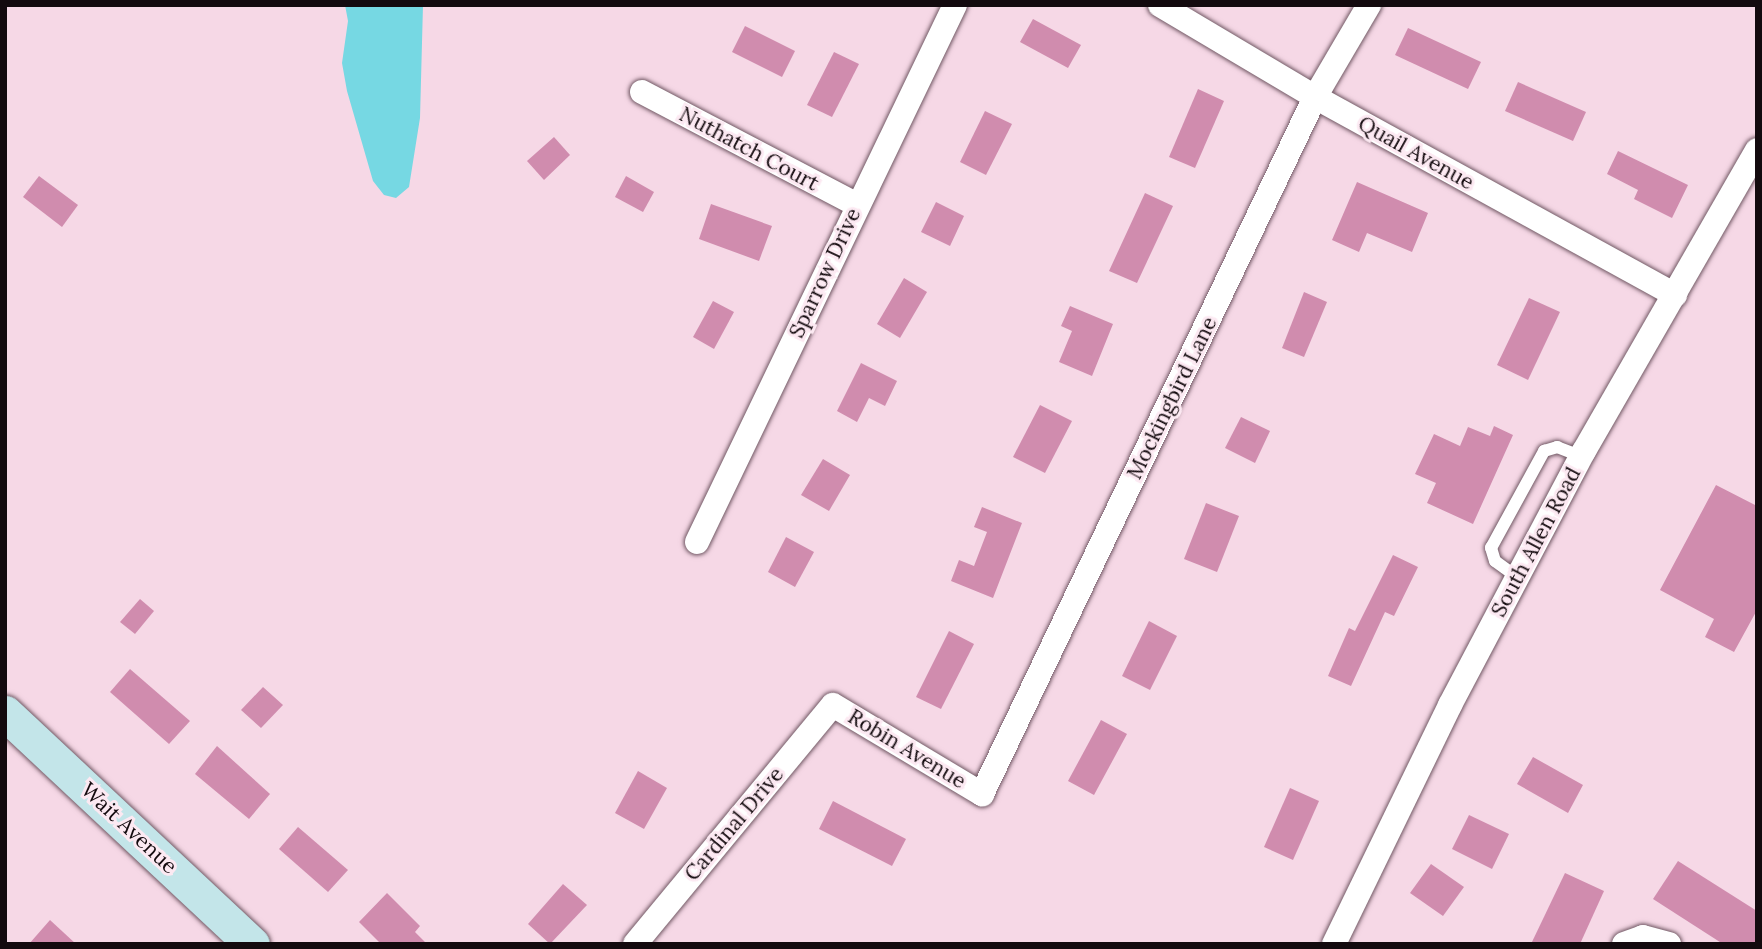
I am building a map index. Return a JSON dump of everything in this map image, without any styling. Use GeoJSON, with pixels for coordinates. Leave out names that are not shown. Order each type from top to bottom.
{"type":"FeatureCollection","features":[{"type":"Feature","properties":{"kind":"main road","name":"Wait Avenue"},"geometry":{"type":"LineString","coordinates":[[5,713],[252,944]]}},
{"type":"Feature","properties":{"kind":"street","name":"Sparrow Drive"},"geometry":{"type":"LineString","coordinates":[[697,542],[856,205],[956,5]]}},
{"type":"Feature","properties":{"kind":"street","name":"Quail Avenue"},"geometry":{"type":"LineString","coordinates":[[1160,5],[1315,97],[1675,295]]}},
{"type":"Feature","properties":{"kind":"street","name":"Mockingbird Lane"},"geometry":{"type":"LineString","coordinates":[[982,794],[1315,97],[1368,5]]}},
{"type":"Feature","properties":{"kind":"street","name":"Nuthatch Court"},"geometry":{"type":"LineString","coordinates":[[642,92],[856,205]]}},
{"type":"Feature","properties":{"kind":"street","name":"South Allen Road"},"geometry":{"type":"LineString","coordinates":[[1334,944],[1517,577],[1581,456],[1757,150]]}},
{"type":"Feature","properties":{"kind":"street","name":"Robin Avenue"},"geometry":{"type":"LineString","coordinates":[[833,705],[982,794]]}},
{"type":"Feature","properties":{"kind":"street","name":"Cardinal Drive"},"geometry":{"type":"LineString","coordinates":[[635,944],[833,705]]}},
{"type":"Feature","properties":{"kind":"street"},"geometry":{"type":"LineString","coordinates":[[1624,944],[1643,937],[1668,944]]}},
{"type":"Feature","properties":{"kind":"lane"},"geometry":{"type":"LineString","coordinates":[[1517,577],[1495,561],[1491,548],[1544,451],[1558,447],[1581,456]]}},
{"type":"Feature","properties":{"kind":"water"},"geometry":{"type":"Polygon","coordinates":[[[345,5],[423,5],[420,118],[409,187],[396,198],[384,195],[373,181],[347,91],[342,63],[348,21],[345,5]]]}},
{"type":"Feature","properties":{"kind":"building"},"geometry":{"type":"Polygon","coordinates":[[[1033,19],[1081,45],[1068,68],[1020,42],[1033,19]]]}},
{"type":"Feature","properties":{"kind":"building"},"geometry":{"type":"Polygon","coordinates":[[[745,26],[795,51],[782,77],[732,52],[745,26]]]}},
{"type":"Feature","properties":{"kind":"building"},"geometry":{"type":"Polygon","coordinates":[[[1408,28],[1481,62],[1468,89],[1395,55],[1408,28]]]}},
{"type":"Feature","properties":{"kind":"building"},"geometry":{"type":"Polygon","coordinates":[[[834,52],[859,64],[832,117],[807,105],[834,52]]]}},
{"type":"Feature","properties":{"kind":"building"},"geometry":{"type":"Polygon","coordinates":[[[1518,82],[1586,112],[1573,141],[1505,111],[1518,82]]]}},
{"type":"Feature","properties":{"kind":"building"},"geometry":{"type":"Polygon","coordinates":[[[1198,89],[1224,101],[1195,168],[1169,157],[1198,89]]]}},
{"type":"Feature","properties":{"kind":"building"},"geometry":{"type":"Polygon","coordinates":[[[985,111],[1012,124],[986,175],[960,162],[985,111]]]}},
{"type":"Feature","properties":{"kind":"building"},"geometry":{"type":"Polygon","coordinates":[[[554,137],[570,155],[544,180],[527,161],[554,137]]]}},
{"type":"Feature","properties":{"kind":"building"},"geometry":{"type":"Polygon","coordinates":[[[1618,151],[1688,185],[1672,218],[1634,199],[1638,190],[1607,174],[1618,151]]]}},
{"type":"Feature","properties":{"kind":"building"},"geometry":{"type":"Polygon","coordinates":[[[39,176],[78,205],[62,227],[23,197],[39,176]]]}},
{"type":"Feature","properties":{"kind":"building"},"geometry":{"type":"Polygon","coordinates":[[[626,176],[654,192],[643,212],[615,197],[626,176]]]}},
{"type":"Feature","properties":{"kind":"building"},"geometry":{"type":"Polygon","coordinates":[[[1357,182],[1428,213],[1412,252],[1367,233],[1359,252],[1332,240],[1357,182]]]}},
{"type":"Feature","properties":{"kind":"building"},"geometry":{"type":"Polygon","coordinates":[[[1145,193],[1173,206],[1137,283],[1109,271],[1145,193]]]}},
{"type":"Feature","properties":{"kind":"building"},"geometry":{"type":"Polygon","coordinates":[[[936,202],[964,216],[950,246],[921,232],[936,202]]]}},
{"type":"Feature","properties":{"kind":"building"},"geometry":{"type":"Polygon","coordinates":[[[711,204],[772,226],[759,261],[699,239],[711,204]]]}},
{"type":"Feature","properties":{"kind":"building"},"geometry":{"type":"Polygon","coordinates":[[[904,278],[927,292],[900,338],[877,324],[904,278]]]}},
{"type":"Feature","properties":{"kind":"building"},"geometry":{"type":"Polygon","coordinates":[[[1304,292],[1327,302],[1304,357],[1282,348],[1304,292]]]}},
{"type":"Feature","properties":{"kind":"building"},"geometry":{"type":"Polygon","coordinates":[[[1529,298],[1560,312],[1528,380],[1497,365],[1529,298]]]}},
{"type":"Feature","properties":{"kind":"building"},"geometry":{"type":"Polygon","coordinates":[[[713,301],[734,312],[714,349],[693,337],[713,301]]]}},
{"type":"Feature","properties":{"kind":"building"},"geometry":{"type":"Polygon","coordinates":[[[1070,306],[1113,324],[1092,376],[1059,362],[1072,331],[1061,326],[1070,306]]]}},
{"type":"Feature","properties":{"kind":"building"},"geometry":{"type":"Polygon","coordinates":[[[861,363],[897,381],[885,406],[869,398],[857,422],[837,411],[861,363]]]}},
{"type":"Feature","properties":{"kind":"building"},"geometry":{"type":"Polygon","coordinates":[[[1040,405],[1072,421],[1045,473],[1013,457],[1040,405]]]}},
{"type":"Feature","properties":{"kind":"building"},"geometry":{"type":"Polygon","coordinates":[[[1241,417],[1270,431],[1255,463],[1225,448],[1241,417]]]}},
{"type":"Feature","properties":{"kind":"building"},"geometry":{"type":"Polygon","coordinates":[[[1494,426],[1513,435],[1473,524],[1427,503],[1436,483],[1415,474],[1434,434],[1460,446],[1468,427],[1490,436],[1494,426]]]}},
{"type":"Feature","properties":{"kind":"building"},"geometry":{"type":"Polygon","coordinates":[[[823,459],[850,475],[829,511],[801,495],[823,459]]]}},
{"type":"Feature","properties":{"kind":"building"},"geometry":{"type":"Polygon","coordinates":[[[1716,485],[1757,506],[1757,610],[1734,652],[1705,637],[1714,619],[1660,590],[1716,485]]]}},
{"type":"Feature","properties":{"kind":"building"},"geometry":{"type":"Polygon","coordinates":[[[1206,503],[1239,516],[1217,572],[1184,559],[1206,503]]]}},
{"type":"Feature","properties":{"kind":"building"},"geometry":{"type":"Polygon","coordinates":[[[982,507],[1022,523],[993,598],[951,581],[959,560],[974,566],[987,532],[974,527],[982,507]]]}},
{"type":"Feature","properties":{"kind":"building"},"geometry":{"type":"Polygon","coordinates":[[[786,537],[814,552],[795,587],[768,572],[786,537]]]}},
{"type":"Feature","properties":{"kind":"building"},"geometry":{"type":"Polygon","coordinates":[[[1393,555],[1418,567],[1394,616],[1385,612],[1351,686],[1328,676],[1349,628],[1355,631],[1393,555]]]}},
{"type":"Feature","properties":{"kind":"building"},"geometry":{"type":"Polygon","coordinates":[[[140,599],[154,611],[135,634],[120,622],[140,599]]]}},
{"type":"Feature","properties":{"kind":"building"},"geometry":{"type":"Polygon","coordinates":[[[1149,621],[1177,636],[1150,690],[1122,676],[1149,621]]]}},
{"type":"Feature","properties":{"kind":"building"},"geometry":{"type":"Polygon","coordinates":[[[949,631],[974,644],[941,709],[916,697],[949,631]]]}},
{"type":"Feature","properties":{"kind":"building"},"geometry":{"type":"Polygon","coordinates":[[[130,669],[190,721],[169,744],[110,692],[130,669]]]}},
{"type":"Feature","properties":{"kind":"building"},"geometry":{"type":"Polygon","coordinates":[[[263,687],[283,705],[261,728],[241,710],[263,687]]]}},
{"type":"Feature","properties":{"kind":"building"},"geometry":{"type":"Polygon","coordinates":[[[1101,720],[1127,734],[1094,795],[1068,781],[1101,720]]]}},
{"type":"Feature","properties":{"kind":"building"},"geometry":{"type":"Polygon","coordinates":[[[217,746],[270,794],[249,819],[195,774],[217,746]]]}},
{"type":"Feature","properties":{"kind":"building"},"geometry":{"type":"Polygon","coordinates":[[[1533,757],[1583,785],[1568,813],[1517,784],[1533,757]]]}},
{"type":"Feature","properties":{"kind":"building"},"geometry":{"type":"Polygon","coordinates":[[[638,771],[667,788],[644,829],[615,813],[638,771]]]}},
{"type":"Feature","properties":{"kind":"building"},"geometry":{"type":"Polygon","coordinates":[[[1290,788],[1319,801],[1293,860],[1264,847],[1290,788]]]}},
{"type":"Feature","properties":{"kind":"building"},"geometry":{"type":"Polygon","coordinates":[[[833,801],[906,839],[892,866],[819,829],[833,801]]]}},
{"type":"Feature","properties":{"kind":"building"},"geometry":{"type":"Polygon","coordinates":[[[1469,815],[1509,834],[1492,869],[1452,849],[1469,815]]]}},
{"type":"Feature","properties":{"kind":"building"},"geometry":{"type":"Polygon","coordinates":[[[298,827],[348,870],[328,892],[279,849],[298,827]]]}},
{"type":"Feature","properties":{"kind":"building"},"geometry":{"type":"Polygon","coordinates":[[[1678,861],[1757,911],[1757,944],[1723,944],[1653,899],[1678,861]]]}},
{"type":"Feature","properties":{"kind":"building"},"geometry":{"type":"Polygon","coordinates":[[[1431,864],[1464,887],[1443,916],[1410,893],[1431,864]]]}},
{"type":"Feature","properties":{"kind":"building"},"geometry":{"type":"Polygon","coordinates":[[[1565,873],[1604,891],[1580,944],[1531,944],[1565,873]]]}},
{"type":"Feature","properties":{"kind":"building"},"geometry":{"type":"Polygon","coordinates":[[[563,884],[587,905],[550,944],[528,924],[563,884]]]}},
{"type":"Feature","properties":{"kind":"building"},"geometry":{"type":"Polygon","coordinates":[[[387,893],[420,926],[415,932],[427,944],[381,944],[359,922],[387,893]]]}},
{"type":"Feature","properties":{"kind":"building"},"geometry":{"type":"Polygon","coordinates":[[[50,920],[76,944],[29,944],[50,920]]]}}]}
